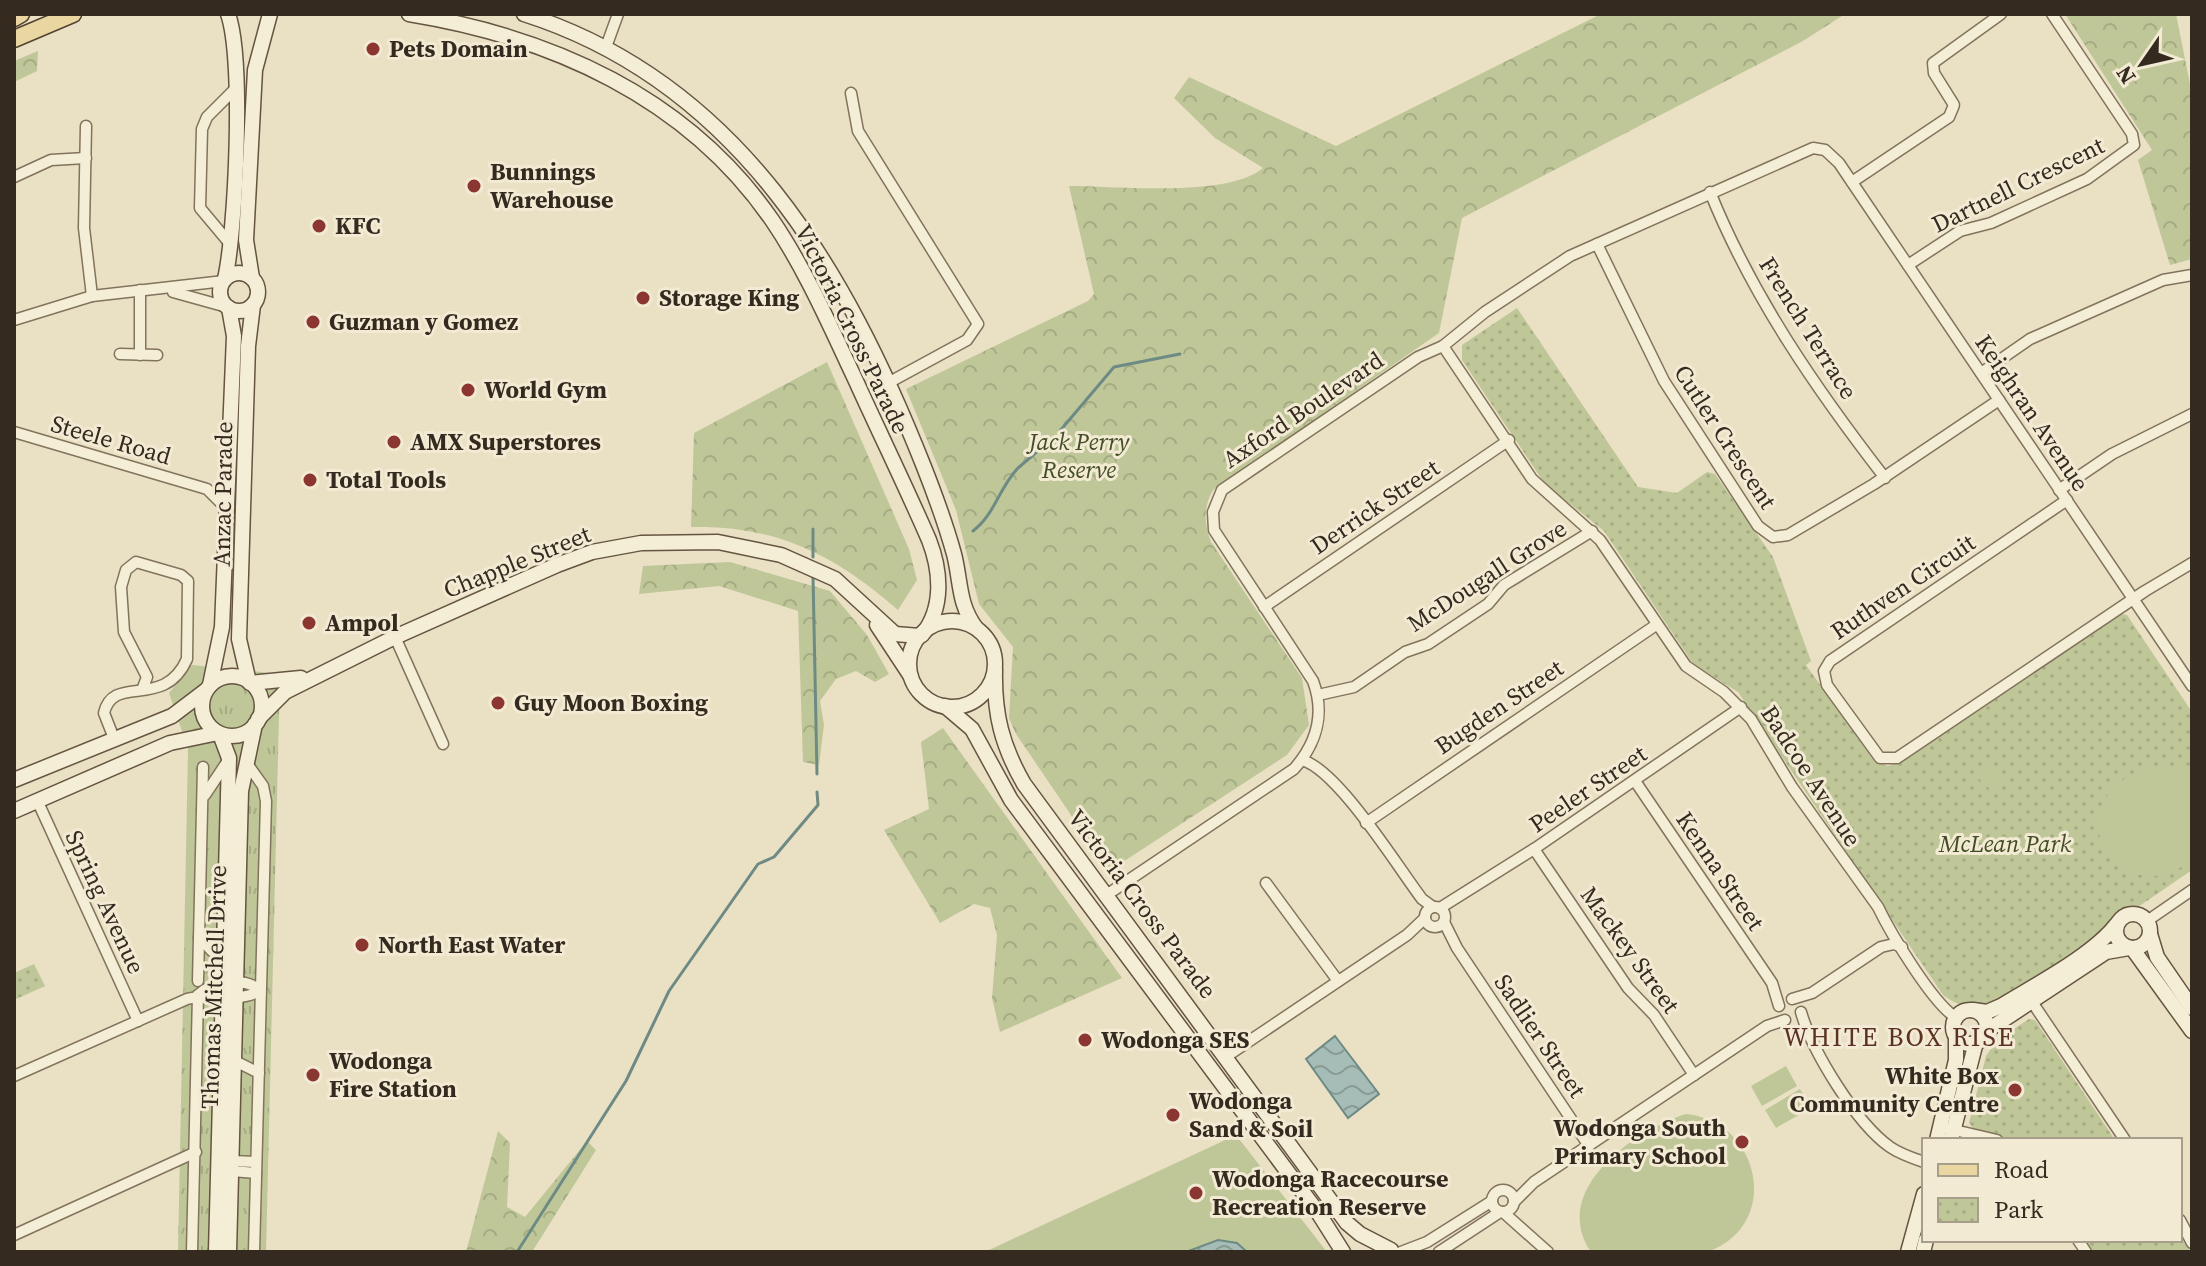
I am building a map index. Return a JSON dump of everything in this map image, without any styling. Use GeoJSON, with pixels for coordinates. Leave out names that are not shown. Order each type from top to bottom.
{"type":"FeatureCollection","features":[{"type":"Feature","properties":{"kind":"main road"},"geometry":{"type":"LineString","coordinates":[[14,18],[21,14]]}},
{"type":"Feature","properties":{"kind":"main road"},"geometry":{"type":"LineString","coordinates":[[14,39],[73,14]]}},
{"type":"Feature","properties":{"kind":"main road"},"geometry":{"type":"LineString","coordinates":[[228,14],[235,40],[231,245],[220,294],[228,308],[241,311],[253,305],[259,292],[252,278],[246,240],[255,70],[270,14]]}},
{"type":"Feature","properties":{"kind":"main road","name":"Victoria Cross Parade"},"geometry":{"type":"LineString","coordinates":[[409,14],[432,16],[536,45],[594,68],[678,121],[735,174],[771,218],[801,265],[929,540],[937,568],[938,594],[933,618],[921,636]]}},
{"type":"Feature","properties":{"kind":"main road","name":"Victoria Cross Parade"},"geometry":{"type":"LineString","coordinates":[[524,14],[606,47],[671,86],[738,147],[769,185],[817,254],[888,383],[950,540],[963,607],[976,628]]}},
{"type":"Feature","properties":{"kind":"main road"},"geometry":{"type":"LineString","coordinates":[[536,45],[545,21]]}},
{"type":"Feature","properties":{"kind":"main road"},"geometry":{"type":"LineString","coordinates":[[225,280],[238,272],[252,278]]}},
{"type":"Feature","properties":{"kind":"main road","name":"Anzac Parade"},"geometry":{"type":"LineString","coordinates":[[250,682],[239,639],[248,346],[253,305]]}},
{"type":"Feature","properties":{"kind":"main road","name":"Anzac Parade"},"geometry":{"type":"LineString","coordinates":[[208,688],[221,637],[226,473],[234,350],[228,308]]}},
{"type":"Feature","properties":{"kind":"main road","name":"Chapple Street"},"geometry":{"type":"LineString","coordinates":[[257,722],[281,695],[313,676],[395,637],[592,552],[662,541],[701,540],[742,545],[798,560],[841,583],[872,616],[898,636],[921,636]]}},
{"type":"Feature","properties":{"kind":"main road","name":"Chapple Street"},"geometry":{"type":"LineString","coordinates":[[872,616],[910,675]]}},
{"type":"Feature","properties":{"kind":"main road"},"geometry":{"type":"LineString","coordinates":[[952,622],[976,628],[993,650],[995,670],[991,683],[977,699],[963,705],[945,706],[921,694],[910,675],[910,658],[921,636],[952,622]]}},
{"type":"Feature","properties":{"kind":"main road","name":"Victoria Cross Parade"},"geometry":{"type":"LineString","coordinates":[[995,670],[996,718],[1008,756],[1024,784],[1200,1019],[1347,1223],[1360,1234],[1397,1251]]}},
{"type":"Feature","properties":{"kind":"main road"},"geometry":{"type":"LineString","coordinates":[[14,780],[172,716],[227,676],[250,682],[262,700],[257,722],[243,734],[219,734],[170,743],[14,811]]}},
{"type":"Feature","properties":{"kind":"main road","name":"Chapple Street"},"geometry":{"type":"LineString","coordinates":[[250,682],[313,676]]}},
{"type":"Feature","properties":{"kind":"main road"},"geometry":{"type":"LineString","coordinates":[[208,688],[203,714],[219,734]]}},
{"type":"Feature","properties":{"kind":"main road","name":"Victoria Cross Parade"},"geometry":{"type":"LineString","coordinates":[[945,706],[972,729],[1011,800],[1319,1214],[1343,1252]]}},
{"type":"Feature","properties":{"kind":"main road","name":"Thomas Mitchell Drive"},"geometry":{"type":"LineString","coordinates":[[229,1252],[221,1039],[237,948],[241,791],[257,722]]}},
{"type":"Feature","properties":{"kind":"main road","name":"Thomas Mitchell Drive"},"geometry":{"type":"LineString","coordinates":[[216,1252],[235,1061],[223,955],[229,756],[219,734]]}},
{"type":"Feature","properties":{"kind":"main road"},"geometry":{"type":"LineString","coordinates":[[1090,907],[1108,894]]}},
{"type":"Feature","properties":{"kind":"main road"},"geometry":{"type":"LineString","coordinates":[[1956,1038],[1965,1043],[1981,1037],[2028,996],[2098,947],[2128,914],[2139,914],[2148,928],[2157,957],[2192,1008]]}},
{"type":"Feature","properties":{"kind":"main road"},"geometry":{"type":"LineString","coordinates":[[2116,925],[2119,942],[2130,948],[2192,1031]]}},
{"type":"Feature","properties":{"kind":"main road"},"geometry":{"type":"LineString","coordinates":[[1945,1134],[1956,1060],[1955,1017],[1963,1011],[1987,1012],[2028,996],[2106,952],[2141,946],[2148,928]]}},
{"type":"Feature","properties":{"kind":"main road"},"geometry":{"type":"LineString","coordinates":[[223,955],[237,948]]}},
{"type":"Feature","properties":{"kind":"main road"},"geometry":{"type":"LineString","coordinates":[[1945,1134],[1981,1037],[1983,1016],[1973,1010]]}},
{"type":"Feature","properties":{"kind":"main road"},"geometry":{"type":"LineString","coordinates":[[1183,1032],[1200,1019]]}},
{"type":"Feature","properties":{"kind":"main road"},"geometry":{"type":"LineString","coordinates":[[221,1039],[235,1061]]}},
{"type":"Feature","properties":{"kind":"main road"},"geometry":{"type":"LineString","coordinates":[[1908,1252],[1922,1201]]}},
{"type":"Feature","properties":{"kind":"main road"},"geometry":{"type":"LineString","coordinates":[[1373,1252],[1397,1251]]}},
{"type":"Feature","properties":{"kind":"street"},"geometry":{"type":"LineString","coordinates":[[606,47],[618,14]]}},
{"type":"Feature","properties":{"kind":"street"},"geometry":{"type":"LineString","coordinates":[[1852,182],[1949,117],[1954,105],[1934,73],[1933,63],[2001,14]]}},
{"type":"Feature","properties":{"kind":"street","name":"Dartnell Crescent"},"geometry":{"type":"LineString","coordinates":[[1908,265],[1960,231],[1991,223],[2087,179],[2134,145],[2132,134],[2052,14]]}},
{"type":"Feature","properties":{"kind":"street"},"geometry":{"type":"LineString","coordinates":[[231,245],[200,208],[201,158],[203,122],[235,89]]}},
{"type":"Feature","properties":{"kind":"street"},"geometry":{"type":"LineString","coordinates":[[851,93],[858,131],[978,324],[967,340],[888,383]]}},
{"type":"Feature","properties":{"kind":"street"},"geometry":{"type":"LineString","coordinates":[[86,126],[84,228],[92,296]]}},
{"type":"Feature","properties":{"kind":"street","name":"Axford Boulevard"},"geometry":{"type":"LineString","coordinates":[[1318,695],[1313,681],[1214,530],[1213,512],[1222,490],[1418,357],[1443,346],[1492,307],[1570,256],[1806,149],[1825,150],[1839,163]]}},
{"type":"Feature","properties":{"kind":"street"},"geometry":{"type":"LineString","coordinates":[[14,177],[54,159],[86,158]]}},
{"type":"Feature","properties":{"kind":"street","name":"Keighran Avenue"},"geometry":{"type":"LineString","coordinates":[[1839,163],[2192,686]]}},
{"type":"Feature","properties":{"kind":"street","name":"French Terrace"},"geometry":{"type":"LineString","coordinates":[[1710,192],[1773,318],[1809,375],[1885,478]]}},
{"type":"Feature","properties":{"kind":"street","name":"Cutler Crescent"},"geometry":{"type":"LineString","coordinates":[[1597,244],[1664,381],[1765,534],[1773,537],[1788,535],[1885,478],[1999,400]]}},
{"type":"Feature","properties":{"kind":"street"},"geometry":{"type":"LineString","coordinates":[[1981,373],[2030,339],[2163,280],[2192,275]]}},
{"type":"Feature","properties":{"kind":"street"},"geometry":{"type":"LineString","coordinates":[[14,320],[92,296],[163,290],[225,280]]}},
{"type":"Feature","properties":{"kind":"street"},"geometry":{"type":"LineString","coordinates":[[140,290],[140,355]]}},
{"type":"Feature","properties":{"kind":"street"},"geometry":{"type":"LineString","coordinates":[[163,290],[228,308]]}},
{"type":"Feature","properties":{"kind":"street","name":"Badcoe Avenue"},"geometry":{"type":"LineString","coordinates":[[1443,346],[1509,440],[1532,479],[1592,531],[1624,571],[1656,625],[1686,666],[1741,707],[1937,999],[1955,1017]]}},
{"type":"Feature","properties":{"kind":"street"},"geometry":{"type":"LineString","coordinates":[[120,354],[157,355]]}},
{"type":"Feature","properties":{"kind":"street"},"geometry":{"type":"LineString","coordinates":[[2059,490],[2112,454],[2192,414]]}},
{"type":"Feature","properties":{"kind":"street","name":"Steele Road"},"geometry":{"type":"LineString","coordinates":[[14,432],[197,486],[214,494],[225,507]]}},
{"type":"Feature","properties":{"kind":"street","name":"Derrick Street"},"geometry":{"type":"LineString","coordinates":[[1264,607],[1509,440]]}},
{"type":"Feature","properties":{"kind":"street","name":"Steele Road"},"geometry":{"type":"LineString","coordinates":[[197,486],[211,486],[226,473]]}},
{"type":"Feature","properties":{"kind":"street","name":"Ruthven Circuit"},"geometry":{"type":"LineString","coordinates":[[2067,500],[1830,661],[1824,671],[1827,685],[1880,758],[1897,758],[2133,599],[2192,563]]}},
{"type":"Feature","properties":{"kind":"street","name":"McDougall Grove"},"geometry":{"type":"LineString","coordinates":[[1318,695],[1354,687],[1405,652],[1428,644],[1488,604],[1504,585],[1592,531]]}},
{"type":"Feature","properties":{"kind":"street"},"geometry":{"type":"LineString","coordinates":[[115,741],[107,724],[105,706],[124,691],[142,690],[162,688],[187,659],[189,586],[181,575],[136,562],[126,570],[121,587],[124,632],[147,677],[142,690]]}},
{"type":"Feature","properties":{"kind":"street","name":"Bugden Street"},"geometry":{"type":"LineString","coordinates":[[1366,823],[1656,625]]}},
{"type":"Feature","properties":{"kind":"street"},"geometry":{"type":"LineString","coordinates":[[395,637],[443,744]]}},
{"type":"Feature","properties":{"kind":"street"},"geometry":{"type":"LineString","coordinates":[[1108,894],[1280,779],[1302,760],[1317,725],[1318,695]]}},
{"type":"Feature","properties":{"kind":"street","name":"Peeler Street"},"geometry":{"type":"LineString","coordinates":[[1227,1056],[1741,707]]}},
{"type":"Feature","properties":{"kind":"street","name":"Thomas Mitchell Drive"},"geometry":{"type":"LineString","coordinates":[[202,801],[229,756]]}},
{"type":"Feature","properties":{"kind":"street"},"geometry":{"type":"LineString","coordinates":[[246,760],[266,798],[254,1252]]}},
{"type":"Feature","properties":{"kind":"street","name":"Sadlier Street"},"geometry":{"type":"LineString","coordinates":[[1302,760],[1310,762],[1335,783],[1366,823],[1457,948],[1589,1146]]}},
{"type":"Feature","properties":{"kind":"street","name":"Thomas Mitchell Drive"},"geometry":{"type":"LineString","coordinates":[[198,981],[203,767]]}},
{"type":"Feature","properties":{"kind":"street","name":"Kenna Street"},"geometry":{"type":"LineString","coordinates":[[1635,781],[1772,983],[1783,1014]]}},
{"type":"Feature","properties":{"kind":"street","name":"Spring Avenue"},"geometry":{"type":"LineString","coordinates":[[37,800],[138,1021]]}},
{"type":"Feature","properties":{"kind":"street","name":"Mackey Street"},"geometry":{"type":"LineString","coordinates":[[1534,849],[1628,988],[1654,1015],[1694,1075]]}},
{"type":"Feature","properties":{"kind":"street"},"geometry":{"type":"LineString","coordinates":[[1266,883],[1338,981]]}},
{"type":"Feature","properties":{"kind":"street"},"geometry":{"type":"LineString","coordinates":[[2148,928],[2192,890]]}},
{"type":"Feature","properties":{"kind":"street"},"geometry":{"type":"LineString","coordinates":[[199,937],[212,951],[223,955]]}},
{"type":"Feature","properties":{"kind":"street"},"geometry":{"type":"LineString","coordinates":[[1439,1252],[1502,1212],[1534,1182],[1767,1026],[1783,1014],[1791,999],[1812,993],[1881,947],[1894,944],[1902,947]]}},
{"type":"Feature","properties":{"kind":"street","name":"Kenna Street"},"geometry":{"type":"LineString","coordinates":[[1772,983],[1801,1011]]}},
{"type":"Feature","properties":{"kind":"street"},"geometry":{"type":"LineString","coordinates":[[14,1076],[198,995],[254,986],[260,990]]}},
{"type":"Feature","properties":{"kind":"street"},"geometry":{"type":"LineString","coordinates":[[1809,1038],[1801,1011],[1812,993]]}},
{"type":"Feature","properties":{"kind":"street","name":"Thomas Mitchell Drive"},"geometry":{"type":"LineString","coordinates":[[192,1252],[198,995]]}},
{"type":"Feature","properties":{"kind":"street"},"geometry":{"type":"LineString","coordinates":[[2028,996],[2124,1138]]}},
{"type":"Feature","properties":{"kind":"street"},"geometry":{"type":"LineString","coordinates":[[1783,1014],[1801,1011]]}},
{"type":"Feature","properties":{"kind":"street"},"geometry":{"type":"LineString","coordinates":[[1783,1014],[1809,1038],[1872,1132],[1897,1152],[1922,1161]]}},
{"type":"Feature","properties":{"kind":"street"},"geometry":{"type":"LineString","coordinates":[[235,1061],[259,1073]]}},
{"type":"Feature","properties":{"kind":"street"},"geometry":{"type":"LineString","coordinates":[[1945,1134],[1980,1138]]}},
{"type":"Feature","properties":{"kind":"street"},"geometry":{"type":"LineString","coordinates":[[14,1235],[196,1152]]}},
{"type":"Feature","properties":{"kind":"street"},"geometry":{"type":"LineString","coordinates":[[225,1166],[256,1167]]}},
{"type":"Feature","properties":{"kind":"street"},"geometry":{"type":"LineString","coordinates":[[1397,1251],[1427,1242],[1492,1201],[1497,1192],[1534,1182]]}},
{"type":"Feature","properties":{"kind":"street"},"geometry":{"type":"LineString","coordinates":[[1507,1191],[1526,1230]]}},
{"type":"Feature","properties":{"kind":"street"},"geometry":{"type":"LineString","coordinates":[[1492,1201],[1548,1252]]}},
{"type":"Feature","properties":{"kind":"street"},"geometry":{"type":"LineString","coordinates":[[2182,1224],[2192,1243]]}},
{"type":"Feature","properties":{"kind":"green space","name":"Jack Perry Reserve"},"geometry":{"type":"Polygon","coordinates":[[[1601,14],[1845,14],[1803,41],[1462,218],[1439,333],[1213,490],[1207,503],[1206,516],[1211,542],[1302,678],[1309,725],[1287,755],[1109,871],[1016,734],[1009,718],[1013,647],[979,604],[956,510],[906,389],[1088,301],[1094,294],[1069,186],[1199,187],[1247,177],[1263,168],[1215,138],[1174,98],[1189,77],[1336,146],[1601,14]]]}},
{"type":"Feature","properties":{"kind":"green space"},"geometry":{"type":"Polygon","coordinates":[[[2065,14],[2176,14],[2192,94],[2192,259],[2170,265],[2138,160],[2152,150],[2065,14]]]}},
{"type":"Feature","properties":{"kind":"green space"},"geometry":{"type":"Polygon","coordinates":[[[38,51],[37,71],[14,82],[14,61],[38,51]]]}},
{"type":"Feature","properties":{"kind":"green space","name":"McLean Park"},"geometry":{"type":"Polygon","coordinates":[[[1517,308],[1638,487],[1677,493],[1707,472],[1715,474],[1773,557],[1811,661],[1806,665],[1875,762],[1888,766],[1901,762],[2121,614],[2127,615],[2192,712],[2192,870],[2138,907],[2114,917],[2106,928],[2063,959],[1996,1002],[1968,1007],[1943,995],[1738,692],[1694,665],[1604,531],[1545,484],[1462,360],[1462,345],[1517,308]]]}},
{"type":"Feature","properties":{"kind":"green space"},"geometry":{"type":"Polygon","coordinates":[[[827,362],[909,549],[917,580],[898,610],[851,574],[803,547],[750,531],[691,527],[694,433],[827,362]]]}},
{"type":"Feature","properties":{"kind":"green space"},"geometry":{"type":"Polygon","coordinates":[[[730,562],[830,591],[867,635],[889,674],[875,682],[856,671],[836,679],[820,701],[824,725],[819,765],[803,762],[798,611],[719,586],[639,594],[643,566],[730,562]]]}},
{"type":"Feature","properties":{"kind":"green space"},"geometry":{"type":"Polygon","coordinates":[[[192,665],[280,674],[266,1252],[178,1252],[188,749],[169,693],[192,665]]]}},
{"type":"Feature","properties":{"kind":"green space"},"geometry":{"type":"Polygon","coordinates":[[[943,728],[1122,978],[1000,1032],[992,998],[997,935],[990,908],[974,904],[940,923],[884,830],[929,809],[921,742],[943,728]]]}},
{"type":"Feature","properties":{"kind":"green space"},"geometry":{"type":"Polygon","coordinates":[[[1991,763],[2007,778],[1994,793],[1977,777],[1991,763]]]}},
{"type":"Feature","properties":{"kind":"green space"},"geometry":{"type":"Polygon","coordinates":[[[2160,765],[2192,772],[2192,860],[2163,874],[2138,875],[2117,864],[2103,845],[2098,823],[2105,799],[2125,779],[2160,765]]]}},
{"type":"Feature","properties":{"kind":"green space"},"geometry":{"type":"Polygon","coordinates":[[[34,964],[45,986],[14,1000],[14,973],[34,964]]]}},
{"type":"Feature","properties":{"kind":"green space"},"geometry":{"type":"Polygon","coordinates":[[[2029,1019],[2035,1020],[2114,1138],[2006,1138],[1973,1128],[1969,1123],[1986,1056],[1997,1040],[2029,1019]]]}},
{"type":"Feature","properties":{"kind":"green space"},"geometry":{"type":"Polygon","coordinates":[[[1786,1066],[1797,1086],[1762,1106],[1751,1086],[1786,1066]]]}},
{"type":"Feature","properties":{"kind":"green space"},"geometry":{"type":"Polygon","coordinates":[[[1800,1089],[1811,1108],[1776,1128],[1765,1110],[1800,1089]]]}},
{"type":"Feature","properties":{"kind":"green space"},"geometry":{"type":"Polygon","coordinates":[[[1686,1114],[1711,1121],[1731,1134],[1745,1153],[1753,1175],[1754,1197],[1747,1219],[1733,1237],[1701,1253],[1591,1252],[1581,1229],[1581,1207],[1589,1186],[1603,1166],[1622,1149],[1643,1134],[1686,1114]]]}},
{"type":"Feature","properties":{"kind":"green space"},"geometry":{"type":"Polygon","coordinates":[[[498,1131],[510,1143],[507,1207],[525,1217],[587,1141],[596,1150],[532,1252],[466,1252],[498,1131]]]}},
{"type":"Feature","properties":{"kind":"green space","name":"Wodonga Racecourse Recreation Reserve"},"geometry":{"type":"Polygon","coordinates":[[[1236,1135],[1327,1252],[985,1252],[1236,1135]]]}},
{"type":"Feature","properties":{"kind":"green space"},"geometry":{"type":"Polygon","coordinates":[[[2182,1239],[2191,1252],[2093,1252],[2086,1242],[2182,1242],[2182,1239]]]}},
{"type":"Feature","properties":{"kind":"water"},"geometry":{"type":"Polygon","coordinates":[[[1335,1036],[1379,1094],[1348,1118],[1306,1059],[1335,1036]]]}},
{"type":"Feature","properties":{"kind":"water"},"geometry":{"type":"Polygon","coordinates":[[[1218,1240],[1237,1243],[1247,1252],[1186,1252],[1218,1240]]]}},
{"type":"Feature","properties":{"kind":"waterway"},"geometry":{"type":"LineString","coordinates":[[1059,432],[1114,367],[1180,354]]}},
{"type":"Feature","properties":{"kind":"waterway"},"geometry":{"type":"LineString","coordinates":[[973,531],[986,517],[1017,469],[1051,439]]}},
{"type":"Feature","properties":{"kind":"waterway"},"geometry":{"type":"LineString","coordinates":[[813,529],[813,557]]}},
{"type":"Feature","properties":{"kind":"waterway"},"geometry":{"type":"LineString","coordinates":[[813,576],[817,774]]}},
{"type":"Feature","properties":{"kind":"waterway"},"geometry":{"type":"LineString","coordinates":[[517,1252],[626,1081],[669,991],[758,864],[774,857],[818,805],[817,792]]}},
{"type":"Feature","properties":{"kind":"place","name":"Pets Domain"},"geometry":{"type":"Point","coordinates":[373,49]}},
{"type":"Feature","properties":{"kind":"place","name":"Bunnings Warehouse"},"geometry":{"type":"Point","coordinates":[474,186]}},
{"type":"Feature","properties":{"kind":"place","name":"KFC"},"geometry":{"type":"Point","coordinates":[319,226]}},
{"type":"Feature","properties":{"kind":"place","name":"Storage King"},"geometry":{"type":"Point","coordinates":[643,298]}},
{"type":"Feature","properties":{"kind":"place","name":"Guzman y Gomez"},"geometry":{"type":"Point","coordinates":[313,322]}},
{"type":"Feature","properties":{"kind":"place","name":"World Gym"},"geometry":{"type":"Point","coordinates":[468,390]}},
{"type":"Feature","properties":{"kind":"place","name":"AMX Superstores"},"geometry":{"type":"Point","coordinates":[394,442]}},
{"type":"Feature","properties":{"kind":"place","name":"Total Tools"},"geometry":{"type":"Point","coordinates":[310,480]}},
{"type":"Feature","properties":{"kind":"place","name":"Ampol"},"geometry":{"type":"Point","coordinates":[309,623]}},
{"type":"Feature","properties":{"kind":"place","name":"Guy Moon Boxing"},"geometry":{"type":"Point","coordinates":[498,703]}},
{"type":"Feature","properties":{"kind":"place","name":"North East Water"},"geometry":{"type":"Point","coordinates":[362,945]}},
{"type":"Feature","properties":{"kind":"place","name":"Wodonga SES"},"geometry":{"type":"Point","coordinates":[1085,1040]}},
{"type":"Feature","properties":{"kind":"place","name":"Wodonga Fire Station"},"geometry":{"type":"Point","coordinates":[313,1075]}},
{"type":"Feature","properties":{"kind":"place","name":"White Box Community Centre"},"geometry":{"type":"Point","coordinates":[2015,1090]}},
{"type":"Feature","properties":{"kind":"place","name":"Wodonga Sand & Soil"},"geometry":{"type":"Point","coordinates":[1173,1115]}},
{"type":"Feature","properties":{"kind":"place","name":"Wodonga South Primary School"},"geometry":{"type":"Point","coordinates":[1742,1142]}},
{"type":"Feature","properties":{"kind":"place","name":"Wodonga Racecourse Recreation Reserve"},"geometry":{"type":"Point","coordinates":[1196,1193]}},
{"type":"Feature","properties":{"kind":"district","name":"WHITE BOX RISE"},"geometry":{"type":"Point","coordinates":[1899,1037]}}]}
